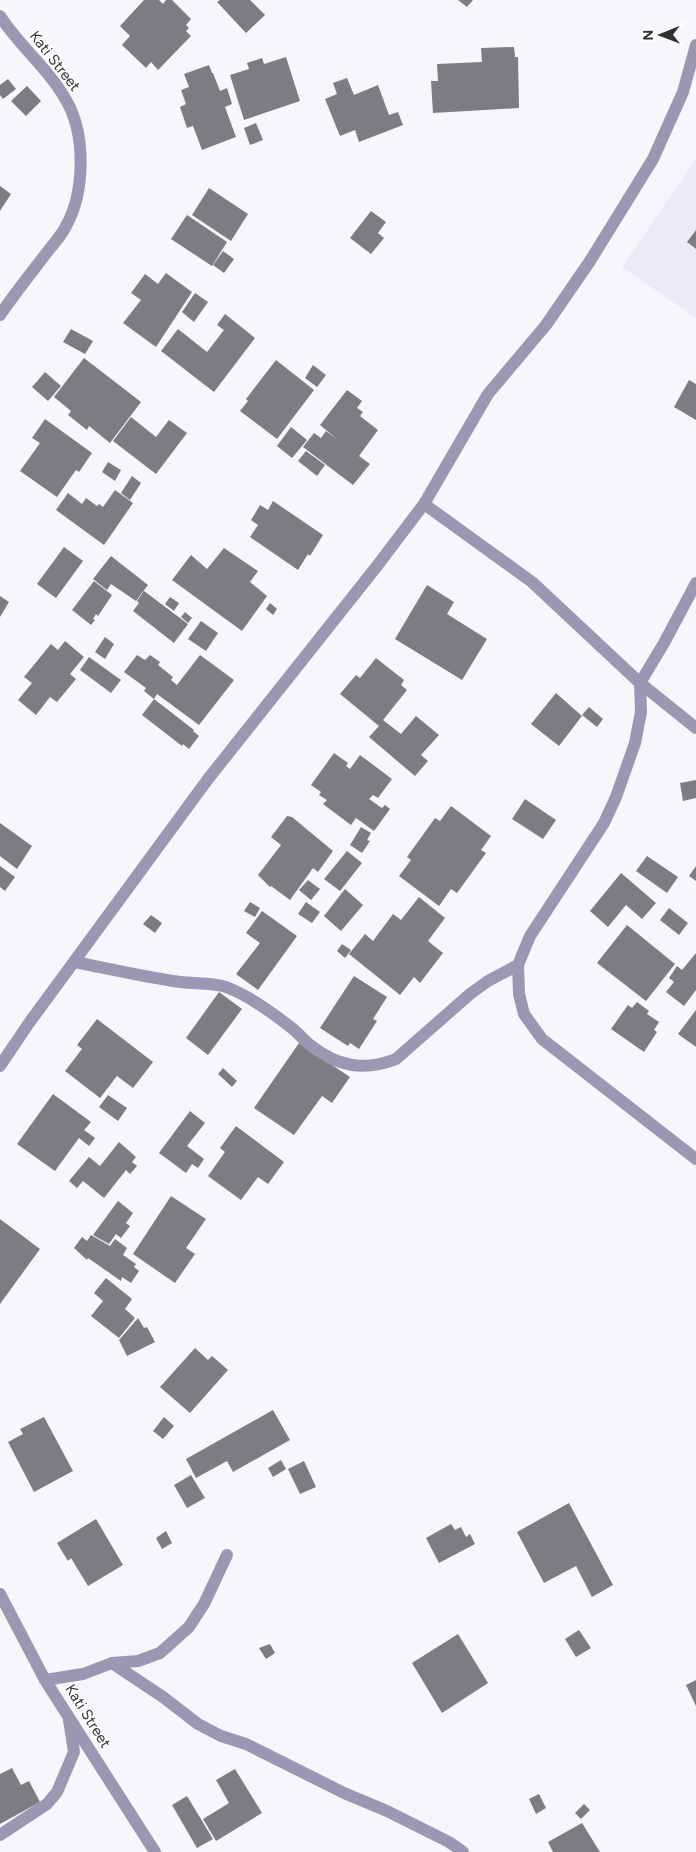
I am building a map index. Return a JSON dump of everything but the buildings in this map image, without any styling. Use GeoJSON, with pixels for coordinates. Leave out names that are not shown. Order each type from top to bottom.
{"type":"FeatureCollection","features":[{"type":"Feature","properties":{"kind":"street","name":"Kati Street"},"geometry":{"type":"LineString","coordinates":[[0,16],[21,44],[55,82],[67,102],[78,133],[81,158],[76,203],[66,226],[0,315]]}},
{"type":"Feature","properties":{"kind":"street"},"geometry":{"type":"LineString","coordinates":[[0,1066],[29,1023],[208,779],[424,504],[488,394],[546,326],[590,261],[653,159],[683,92],[696,45]]}},
{"type":"Feature","properties":{"kind":"street"},"geometry":{"type":"LineString","coordinates":[[424,504],[532,582],[640,683],[696,728]]}},
{"type":"Feature","properties":{"kind":"street"},"geometry":{"type":"LineString","coordinates":[[696,583],[640,683],[641,712],[635,743],[616,797],[604,823],[530,936],[518,965],[519,994],[524,1014],[542,1039],[696,1159]]}},
{"type":"Feature","properties":{"kind":"street"},"geometry":{"type":"LineString","coordinates":[[75,962],[148,978],[223,986],[264,1008],[329,1058],[348,1065],[364,1066],[386,1063],[396,1059],[470,994],[518,965]]}},
{"type":"Feature","properties":{"kind":"street"},"geometry":{"type":"LineString","coordinates":[[46,1680],[83,1674],[112,1662],[138,1660],[160,1653],[190,1627],[204,1604],[227,1555]]}},
{"type":"Feature","properties":{"kind":"street","name":"Kati Street"},"geometry":{"type":"LineString","coordinates":[[0,1594],[46,1680],[155,1852]]}},
{"type":"Feature","properties":{"kind":"street"},"geometry":{"type":"LineString","coordinates":[[112,1662],[198,1724],[221,1736],[246,1744],[344,1793],[387,1811],[449,1842],[463,1852]]}},
{"type":"Feature","properties":{"kind":"street"},"geometry":{"type":"LineString","coordinates":[[0,1835],[47,1804],[58,1792],[74,1752],[68,1716]]}},
{"type":"Feature","properties":{"kind":"shaded area"},"geometry":{"type":"Polygon","coordinates":[[[696,159],[696,318],[622,267],[696,159]]]}}]}
